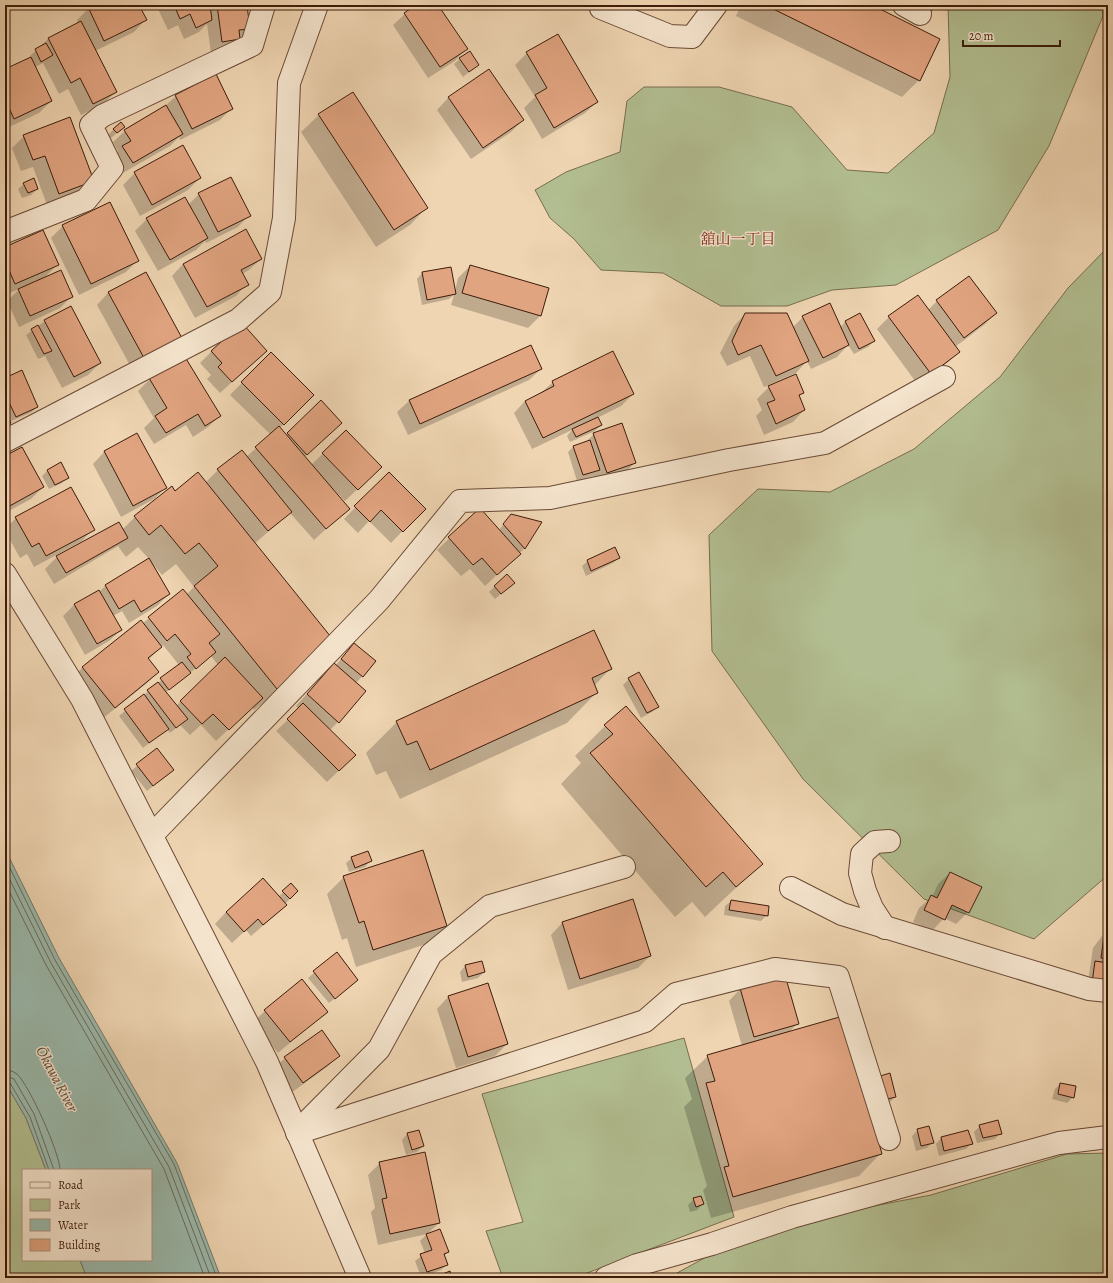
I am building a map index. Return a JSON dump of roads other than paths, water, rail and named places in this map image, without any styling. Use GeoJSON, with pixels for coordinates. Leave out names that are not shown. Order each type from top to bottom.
{"type":"FeatureCollection","features":[{"type":"Feature","properties":{"kind":"street"},"geometry":{"type":"LineString","coordinates":[[5,232],[86,200],[112,168],[91,125],[102,116],[252,45],[264,5]]}},
{"type":"Feature","properties":{"kind":"street"},"geometry":{"type":"LineString","coordinates":[[5,441],[238,320],[270,292],[284,218],[289,82],[317,5]]}},
{"type":"Feature","properties":{"kind":"street"},"geometry":{"type":"LineString","coordinates":[[595,6],[670,36],[692,37],[716,5]]}},
{"type":"Feature","properties":{"kind":"street"},"geometry":{"type":"LineString","coordinates":[[152,835],[379,600],[460,502],[550,498],[729,460],[825,443],[944,377]]}},
{"type":"Feature","properties":{"kind":"street"},"geometry":{"type":"LineString","coordinates":[[5,574],[82,699],[267,1062],[360,1278]]}},
{"type":"Feature","properties":{"kind":"street"},"geometry":{"type":"LineString","coordinates":[[885,928],[872,908],[860,873],[862,854],[875,842],[889,841]]}},
{"type":"Feature","properties":{"kind":"street"},"geometry":{"type":"LineString","coordinates":[[297,1133],[379,1049],[432,954],[490,906],[624,867]]}},
{"type":"Feature","properties":{"kind":"street"},"geometry":{"type":"LineString","coordinates":[[791,888],[842,914],[885,928],[1089,989],[1108,991]]}},
{"type":"Feature","properties":{"kind":"street"},"geometry":{"type":"LineString","coordinates":[[297,1133],[645,1021],[676,994],[775,969],[838,977],[889,1139]]}},
{"type":"Feature","properties":{"kind":"street"},"geometry":{"type":"LineString","coordinates":[[606,1278],[636,1265],[712,1244],[792,1217],[1059,1143],[1108,1137]]}},
{"type":"Feature","properties":{"kind":"water","name":"Ōkawa River"},"geometry":{"type":"Polygon","coordinates":[[[5,849],[59,958],[177,1163],[221,1278],[87,1278],[80,1261],[152,1261],[152,1169],[46,1169],[26,1118],[5,1082],[5,849]]]}},
{"type":"Feature","properties":{"kind":"district","name":"舘山一丁目"},"geometry":{"type":"Point","coordinates":[738,239]}}]}
